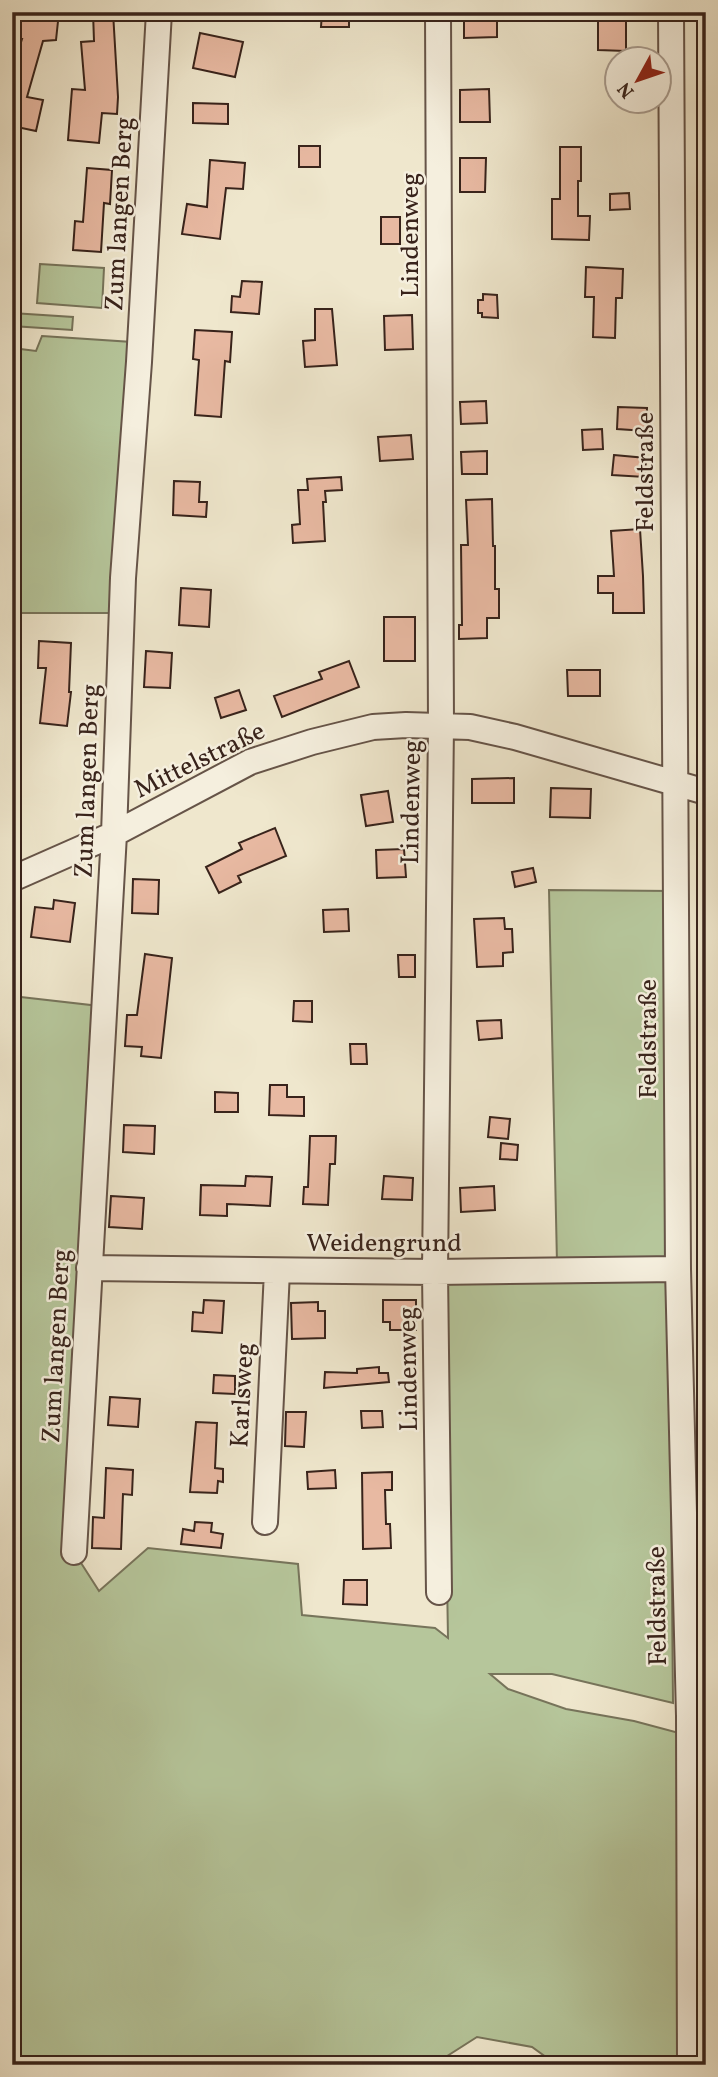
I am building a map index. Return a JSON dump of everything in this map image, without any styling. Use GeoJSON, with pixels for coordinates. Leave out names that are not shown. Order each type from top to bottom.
{"type":"FeatureCollection","features":[{"type":"Feature","properties":{"kind":"street","name":"Zum langen Berg"},"geometry":{"type":"LineString","coordinates":[[74,1552],[114,834],[123,578],[140,349],[159,12]]}},
{"type":"Feature","properties":{"kind":"street","name":"Lindenweg"},"geometry":{"type":"LineString","coordinates":[[438,12],[441,725],[435,1272],[439,1592]]}},
{"type":"Feature","properties":{"kind":"street","name":"Feldstraße"},"geometry":{"type":"LineString","coordinates":[[671,12],[678,1269],[697,1717],[690,2065]]}},
{"type":"Feature","properties":{"kind":"street","name":"Mittelstraße"},"geometry":{"type":"LineString","coordinates":[[12,879],[114,834],[250,762],[312,741],[373,727],[470,727],[515,737],[706,792]]}},
{"type":"Feature","properties":{"kind":"street","name":"Weidengrund"},"geometry":{"type":"LineString","coordinates":[[89,1268],[435,1272],[678,1269]]}},
{"type":"Feature","properties":{"kind":"street","name":"Karlsweg"},"geometry":{"type":"LineString","coordinates":[[265,1522],[277,1271]]}},
{"type":"Feature","properties":{"kind":"green space"},"geometry":{"type":"Polygon","coordinates":[[[40,264],[104,268],[102,308],[37,303],[40,264]]]}},
{"type":"Feature","properties":{"kind":"green space"},"geometry":{"type":"Polygon","coordinates":[[[12,313],[73,317],[72,330],[12,326],[12,313]]]}},
{"type":"Feature","properties":{"kind":"green space"},"geometry":{"type":"Polygon","coordinates":[[[42,336],[132,342],[122,613],[12,613],[12,348],[36,351],[42,336]]]}},
{"type":"Feature","properties":{"kind":"green space"},"geometry":{"type":"Polygon","coordinates":[[[549,890],[674,891],[669,1264],[557,1263],[549,890]]]}},
{"type":"Feature","properties":{"kind":"green space"},"geometry":{"type":"Polygon","coordinates":[[[12,996],[99,1006],[74,1552],[99,1591],[148,1548],[298,1564],[302,1615],[435,1628],[448,1638],[442,1278],[669,1275],[673,1703],[552,1674],[490,1674],[508,1689],[566,1709],[634,1721],[679,1733],[684,2065],[557,2065],[532,2047],[477,2037],[433,2065],[12,2065],[12,996]]]}},
{"type":"Feature","properties":{"kind":"green space"},"geometry":{"type":"Polygon","coordinates":[[[700,1815],[706,1816],[706,2065],[697,2065],[700,1815]]]}},
{"type":"Feature","properties":{"kind":"building"},"geometry":{"type":"Polygon","coordinates":[[[21,12],[59,12],[56,40],[43,41],[27,97],[43,100],[36,131],[12,126],[12,71],[22,39],[18,39],[21,12]]]}},
{"type":"Feature","properties":{"kind":"building"},"geometry":{"type":"Polygon","coordinates":[[[93,12],[113,12],[118,97],[117,114],[102,113],[99,143],[68,140],[72,89],[85,90],[81,42],[94,41],[93,12]]]}},
{"type":"Feature","properties":{"kind":"building"},"geometry":{"type":"Polygon","coordinates":[[[322,12],[349,12],[349,27],[321,27],[322,12]]]}},
{"type":"Feature","properties":{"kind":"building"},"geometry":{"type":"Polygon","coordinates":[[[497,17],[497,37],[464,38],[464,18],[497,17]]]}},
{"type":"Feature","properties":{"kind":"building"},"geometry":{"type":"Polygon","coordinates":[[[598,20],[626,20],[626,46],[602,46],[602,50],[598,50],[598,20]]]}},
{"type":"Feature","properties":{"kind":"building"},"geometry":{"type":"Polygon","coordinates":[[[200,33],[243,42],[235,77],[193,68],[200,33]]]}},
{"type":"Feature","properties":{"kind":"building"},"geometry":{"type":"Polygon","coordinates":[[[489,89],[490,122],[460,122],[460,90],[489,89]]]}},
{"type":"Feature","properties":{"kind":"building"},"geometry":{"type":"Polygon","coordinates":[[[193,103],[228,104],[228,124],[193,123],[193,103]]]}},
{"type":"Feature","properties":{"kind":"building"},"geometry":{"type":"Polygon","coordinates":[[[299,146],[320,146],[320,167],[299,167],[299,146]]]}},
{"type":"Feature","properties":{"kind":"building"},"geometry":{"type":"Polygon","coordinates":[[[560,147],[581,147],[578,216],[590,216],[589,240],[552,239],[552,199],[560,199],[560,147]]]}},
{"type":"Feature","properties":{"kind":"building"},"geometry":{"type":"Polygon","coordinates":[[[460,158],[486,158],[485,192],[460,192],[460,158]]]}},
{"type":"Feature","properties":{"kind":"building"},"geometry":{"type":"Polygon","coordinates":[[[210,160],[245,163],[243,189],[226,188],[220,239],[182,234],[187,204],[207,207],[210,160]]]}},
{"type":"Feature","properties":{"kind":"building"},"geometry":{"type":"Polygon","coordinates":[[[87,168],[112,170],[110,204],[104,203],[101,252],[73,250],[75,221],[83,222],[87,168]]]}},
{"type":"Feature","properties":{"kind":"building"},"geometry":{"type":"Polygon","coordinates":[[[629,193],[630,209],[610,210],[610,194],[629,193]]]}},
{"type":"Feature","properties":{"kind":"building"},"geometry":{"type":"Polygon","coordinates":[[[381,217],[400,217],[400,244],[381,244],[381,217]]]}},
{"type":"Feature","properties":{"kind":"building"},"geometry":{"type":"Polygon","coordinates":[[[586,267],[623,269],[622,298],[616,298],[615,338],[593,337],[594,297],[585,297],[586,267]]]}},
{"type":"Feature","properties":{"kind":"building"},"geometry":{"type":"Polygon","coordinates":[[[242,281],[262,282],[259,314],[231,312],[232,296],[240,297],[242,281]]]}},
{"type":"Feature","properties":{"kind":"building"},"geometry":{"type":"Polygon","coordinates":[[[483,294],[497,295],[498,318],[482,317],[482,313],[478,313],[478,300],[483,300],[483,294]]]}},
{"type":"Feature","properties":{"kind":"building"},"geometry":{"type":"Polygon","coordinates":[[[315,309],[332,309],[337,365],[305,367],[303,341],[315,340],[315,309]]]}},
{"type":"Feature","properties":{"kind":"building"},"geometry":{"type":"Polygon","coordinates":[[[412,315],[413,349],[385,350],[384,316],[412,315]]]}},
{"type":"Feature","properties":{"kind":"building"},"geometry":{"type":"Polygon","coordinates":[[[195,330],[232,332],[230,362],[225,361],[221,417],[195,415],[199,360],[193,359],[195,330]]]}},
{"type":"Feature","properties":{"kind":"building"},"geometry":{"type":"Polygon","coordinates":[[[486,401],[487,423],[461,424],[460,402],[486,401]]]}},
{"type":"Feature","properties":{"kind":"building"},"geometry":{"type":"Polygon","coordinates":[[[618,407],[647,408],[646,431],[617,429],[618,407]]]}},
{"type":"Feature","properties":{"kind":"building"},"geometry":{"type":"Polygon","coordinates":[[[602,429],[603,449],[583,450],[582,430],[602,429]]]}},
{"type":"Feature","properties":{"kind":"building"},"geometry":{"type":"Polygon","coordinates":[[[411,435],[413,459],[380,461],[378,437],[411,435]]]}},
{"type":"Feature","properties":{"kind":"building"},"geometry":{"type":"Polygon","coordinates":[[[487,451],[487,474],[462,474],[461,452],[487,451]]]}},
{"type":"Feature","properties":{"kind":"building"},"geometry":{"type":"Polygon","coordinates":[[[614,455],[646,458],[645,477],[612,475],[614,455]]]}},
{"type":"Feature","properties":{"kind":"building"},"geometry":{"type":"Polygon","coordinates":[[[341,477],[342,490],[325,491],[325,541],[293,543],[292,525],[300,524],[298,490],[308,490],[307,479],[341,477]]]}},
{"type":"Feature","properties":{"kind":"building"},"geometry":{"type":"Polygon","coordinates":[[[174,481],[200,482],[199,502],[207,502],[206,517],[173,515],[174,481]]]}},
{"type":"Feature","properties":{"kind":"building"},"geometry":{"type":"Polygon","coordinates":[[[492,499],[495,589],[499,589],[499,618],[487,618],[487,638],[459,639],[459,625],[462,625],[461,545],[468,545],[466,500],[492,499]]]}},
{"type":"Feature","properties":{"kind":"building"},"geometry":{"type":"Polygon","coordinates":[[[640,529],[644,613],[613,613],[613,593],[598,593],[598,576],[614,576],[611,531],[640,529]]]}},
{"type":"Feature","properties":{"kind":"building"},"geometry":{"type":"Polygon","coordinates":[[[181,588],[211,590],[209,627],[179,625],[181,588]]]}},
{"type":"Feature","properties":{"kind":"building"},"geometry":{"type":"Polygon","coordinates":[[[384,617],[415,617],[415,661],[384,661],[384,617]]]}},
{"type":"Feature","properties":{"kind":"building"},"geometry":{"type":"Polygon","coordinates":[[[39,641],[71,643],[71,692],[67,726],[40,723],[46,668],[38,668],[39,641]]]}},
{"type":"Feature","properties":{"kind":"building"},"geometry":{"type":"Polygon","coordinates":[[[146,651],[172,653],[170,688],[144,687],[146,651]]]}},
{"type":"Feature","properties":{"kind":"building"},"geometry":{"type":"Polygon","coordinates":[[[349,661],[359,687],[282,717],[274,696],[322,679],[319,672],[349,661]]]}},
{"type":"Feature","properties":{"kind":"building"},"geometry":{"type":"Polygon","coordinates":[[[567,670],[600,670],[600,696],[568,696],[567,670]]]}},
{"type":"Feature","properties":{"kind":"building"},"geometry":{"type":"Polygon","coordinates":[[[239,690],[246,710],[221,718],[215,698],[239,690]]]}},
{"type":"Feature","properties":{"kind":"building"},"geometry":{"type":"Polygon","coordinates":[[[514,778],[514,803],[472,803],[472,779],[514,778]]]}},
{"type":"Feature","properties":{"kind":"building"},"geometry":{"type":"Polygon","coordinates":[[[551,788],[591,789],[590,818],[550,817],[551,788]]]}},
{"type":"Feature","properties":{"kind":"building"},"geometry":{"type":"Polygon","coordinates":[[[388,791],[393,822],[366,826],[361,795],[388,791]]]}},
{"type":"Feature","properties":{"kind":"building"},"geometry":{"type":"Polygon","coordinates":[[[275,828],[286,856],[238,876],[241,882],[219,893],[206,867],[242,849],[239,843],[275,828]]]}},
{"type":"Feature","properties":{"kind":"building"},"geometry":{"type":"Polygon","coordinates":[[[404,849],[406,877],[377,878],[376,850],[404,849]]]}},
{"type":"Feature","properties":{"kind":"building"},"geometry":{"type":"Polygon","coordinates":[[[533,868],[536,882],[515,887],[512,872],[533,868]]]}},
{"type":"Feature","properties":{"kind":"building"},"geometry":{"type":"Polygon","coordinates":[[[133,879],[159,880],[158,914],[132,913],[133,879]]]}},
{"type":"Feature","properties":{"kind":"building"},"geometry":{"type":"Polygon","coordinates":[[[54,900],[75,903],[70,942],[31,937],[35,907],[53,909],[54,900]]]}},
{"type":"Feature","properties":{"kind":"building"},"geometry":{"type":"Polygon","coordinates":[[[348,909],[349,931],[324,932],[323,910],[348,909]]]}},
{"type":"Feature","properties":{"kind":"building"},"geometry":{"type":"Polygon","coordinates":[[[504,918],[505,929],[512,929],[513,952],[503,953],[503,966],[477,967],[474,919],[504,918]]]}},
{"type":"Feature","properties":{"kind":"building"},"geometry":{"type":"Polygon","coordinates":[[[145,954],[172,958],[161,1058],[141,1056],[142,1047],[125,1046],[127,1015],[137,1015],[145,954]]]}},
{"type":"Feature","properties":{"kind":"building"},"geometry":{"type":"Polygon","coordinates":[[[398,955],[415,955],[415,977],[399,977],[398,955]]]}},
{"type":"Feature","properties":{"kind":"building"},"geometry":{"type":"Polygon","coordinates":[[[294,1001],[312,1001],[312,1022],[293,1021],[294,1001]]]}},
{"type":"Feature","properties":{"kind":"building"},"geometry":{"type":"Polygon","coordinates":[[[501,1020],[502,1038],[479,1040],[477,1021],[501,1020]]]}},
{"type":"Feature","properties":{"kind":"building"},"geometry":{"type":"Polygon","coordinates":[[[350,1044],[366,1044],[367,1064],[351,1064],[350,1044]]]}},
{"type":"Feature","properties":{"kind":"building"},"geometry":{"type":"Polygon","coordinates":[[[270,1085],[287,1085],[287,1097],[304,1097],[304,1116],[269,1115],[270,1085]]]}},
{"type":"Feature","properties":{"kind":"building"},"geometry":{"type":"Polygon","coordinates":[[[215,1092],[238,1093],[238,1112],[215,1112],[215,1092]]]}},
{"type":"Feature","properties":{"kind":"building"},"geometry":{"type":"Polygon","coordinates":[[[490,1117],[510,1119],[508,1139],[488,1137],[490,1117]]]}},
{"type":"Feature","properties":{"kind":"building"},"geometry":{"type":"Polygon","coordinates":[[[124,1125],[155,1126],[154,1154],[123,1152],[124,1125]]]}},
{"type":"Feature","properties":{"kind":"building"},"geometry":{"type":"Polygon","coordinates":[[[310,1136],[336,1136],[335,1164],[330,1164],[328,1205],[303,1204],[304,1187],[308,1187],[310,1136]]]}},
{"type":"Feature","properties":{"kind":"building"},"geometry":{"type":"Polygon","coordinates":[[[501,1143],[518,1145],[517,1160],[500,1159],[501,1143]]]}},
{"type":"Feature","properties":{"kind":"building"},"geometry":{"type":"Polygon","coordinates":[[[246,1176],[272,1177],[270,1206],[227,1204],[227,1216],[200,1215],[201,1185],[245,1186],[246,1176]]]}},
{"type":"Feature","properties":{"kind":"building"},"geometry":{"type":"Polygon","coordinates":[[[384,1176],[413,1178],[412,1200],[382,1199],[384,1176]]]}},
{"type":"Feature","properties":{"kind":"building"},"geometry":{"type":"Polygon","coordinates":[[[494,1186],[495,1210],[461,1212],[460,1188],[494,1186]]]}},
{"type":"Feature","properties":{"kind":"building"},"geometry":{"type":"Polygon","coordinates":[[[111,1196],[144,1198],[142,1229],[109,1227],[111,1196]]]}},
{"type":"Feature","properties":{"kind":"building"},"geometry":{"type":"Polygon","coordinates":[[[204,1300],[224,1301],[222,1333],[192,1331],[193,1312],[203,1313],[204,1300]]]}},
{"type":"Feature","properties":{"kind":"building"},"geometry":{"type":"Polygon","coordinates":[[[383,1300],[416,1300],[416,1330],[390,1330],[390,1322],[383,1322],[383,1300]]]}},
{"type":"Feature","properties":{"kind":"building"},"geometry":{"type":"Polygon","coordinates":[[[318,1302],[318,1311],[325,1311],[325,1338],[292,1339],[291,1303],[318,1302]]]}},
{"type":"Feature","properties":{"kind":"building"},"geometry":{"type":"Polygon","coordinates":[[[379,1367],[379,1373],[388,1373],[389,1382],[324,1388],[325,1372],[357,1373],[357,1369],[379,1367]]]}},
{"type":"Feature","properties":{"kind":"building"},"geometry":{"type":"Polygon","coordinates":[[[214,1375],[235,1376],[235,1394],[213,1393],[214,1375]]]}},
{"type":"Feature","properties":{"kind":"building"},"geometry":{"type":"Polygon","coordinates":[[[110,1397],[140,1399],[138,1427],[108,1425],[110,1397]]]}},
{"type":"Feature","properties":{"kind":"building"},"geometry":{"type":"Polygon","coordinates":[[[361,1411],[382,1411],[383,1427],[362,1428],[361,1411]]]}},
{"type":"Feature","properties":{"kind":"building"},"geometry":{"type":"Polygon","coordinates":[[[286,1412],[306,1412],[304,1447],[285,1446],[286,1412]]]}},
{"type":"Feature","properties":{"kind":"building"},"geometry":{"type":"Polygon","coordinates":[[[196,1422],[217,1423],[215,1468],[223,1469],[223,1482],[218,1481],[217,1493],[190,1492],[196,1422]]]}},
{"type":"Feature","properties":{"kind":"building"},"geometry":{"type":"Polygon","coordinates":[[[106,1468],[133,1470],[132,1495],[123,1494],[121,1549],[92,1548],[93,1517],[104,1518],[106,1468]]]}},
{"type":"Feature","properties":{"kind":"building"},"geometry":{"type":"Polygon","coordinates":[[[335,1470],[336,1488],[308,1489],[307,1472],[335,1470]]]}},
{"type":"Feature","properties":{"kind":"building"},"geometry":{"type":"Polygon","coordinates":[[[392,1472],[392,1490],[385,1490],[386,1524],[390,1524],[391,1548],[363,1549],[362,1473],[392,1472]]]}},
{"type":"Feature","properties":{"kind":"building"},"geometry":{"type":"Polygon","coordinates":[[[195,1522],[212,1523],[211,1532],[223,1534],[221,1548],[181,1544],[183,1529],[194,1531],[195,1522]]]}},
{"type":"Feature","properties":{"kind":"building"},"geometry":{"type":"Polygon","coordinates":[[[344,1580],[367,1580],[367,1605],[343,1604],[344,1580]]]}}]}
